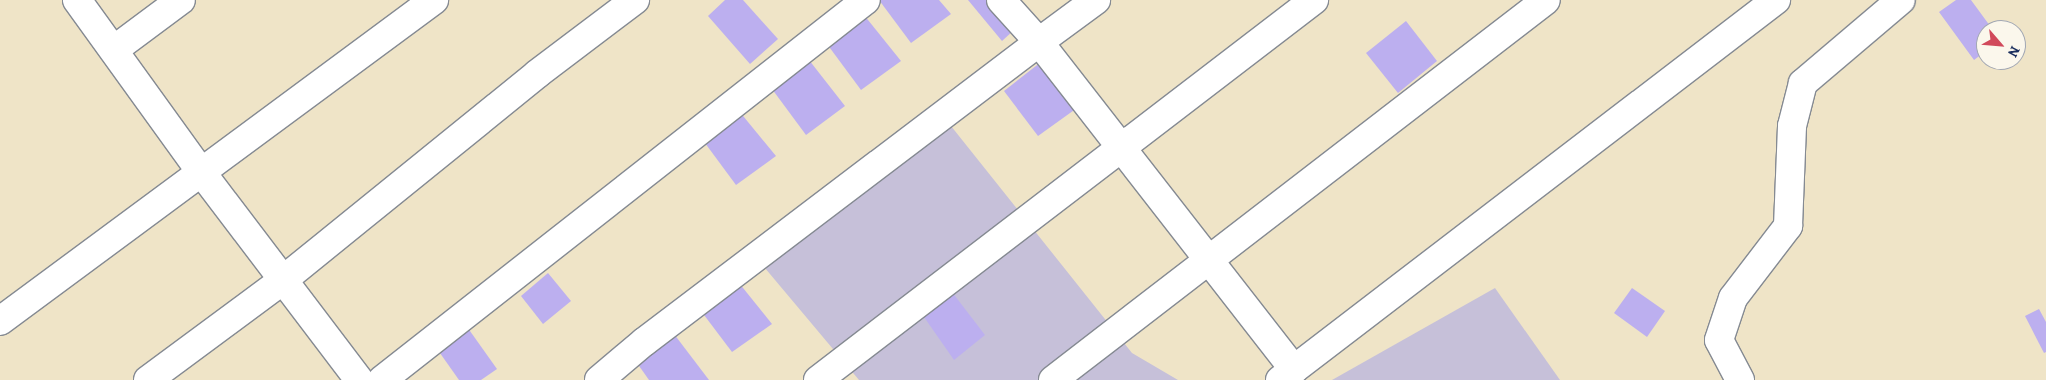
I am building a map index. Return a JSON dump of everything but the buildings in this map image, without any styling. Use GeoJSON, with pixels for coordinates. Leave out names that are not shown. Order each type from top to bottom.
{"type":"FeatureCollection","features":[{"type":"Feature","properties":{"kind":"street"},"geometry":{"type":"LineString","coordinates":[[77,0],[202,172],[358,380]]}},
{"type":"Feature","properties":{"kind":"street"},"geometry":{"type":"LineString","coordinates":[[115,50],[181,0]]}},
{"type":"Feature","properties":{"kind":"street"},"geometry":{"type":"LineString","coordinates":[[0,321],[434,0]]}},
{"type":"Feature","properties":{"kind":"street"},"geometry":{"type":"LineString","coordinates":[[148,380],[283,280],[537,74],[634,0]]}},
{"type":"Feature","properties":{"kind":"street"},"geometry":{"type":"LineString","coordinates":[[382,380],[866,0]]}},
{"type":"Feature","properties":{"kind":"street"},"geometry":{"type":"LineString","coordinates":[[1001,0],[1039,42],[1119,148],[1209,262],[1287,375],[1776,0]]}},
{"type":"Feature","properties":{"kind":"street"},"geometry":{"type":"LineString","coordinates":[[599,380],[644,342],[1096,0]]}},
{"type":"Feature","properties":{"kind":"street"},"geometry":{"type":"LineString","coordinates":[[818,380],[1314,0]]}},
{"type":"Feature","properties":{"kind":"street"},"geometry":{"type":"LineString","coordinates":[[1053,380],[1209,262],[1546,0]]}},
{"type":"Feature","properties":{"kind":"street"},"geometry":{"type":"LineString","coordinates":[[1740,380],[1719,340],[1733,298],[1788,226],[1792,126],[1802,84],[1901,0]]}},
{"type":"Feature","properties":{"kind":"shaded area"},"geometry":{"type":"Polygon","coordinates":[[[951,126],[1132,353],[1178,380],[859,380],[760,262],[951,126]]]}},
{"type":"Feature","properties":{"kind":"shaded area"},"geometry":{"type":"Polygon","coordinates":[[[1495,288],[1560,380],[1332,380],[1495,288]]]}}]}
